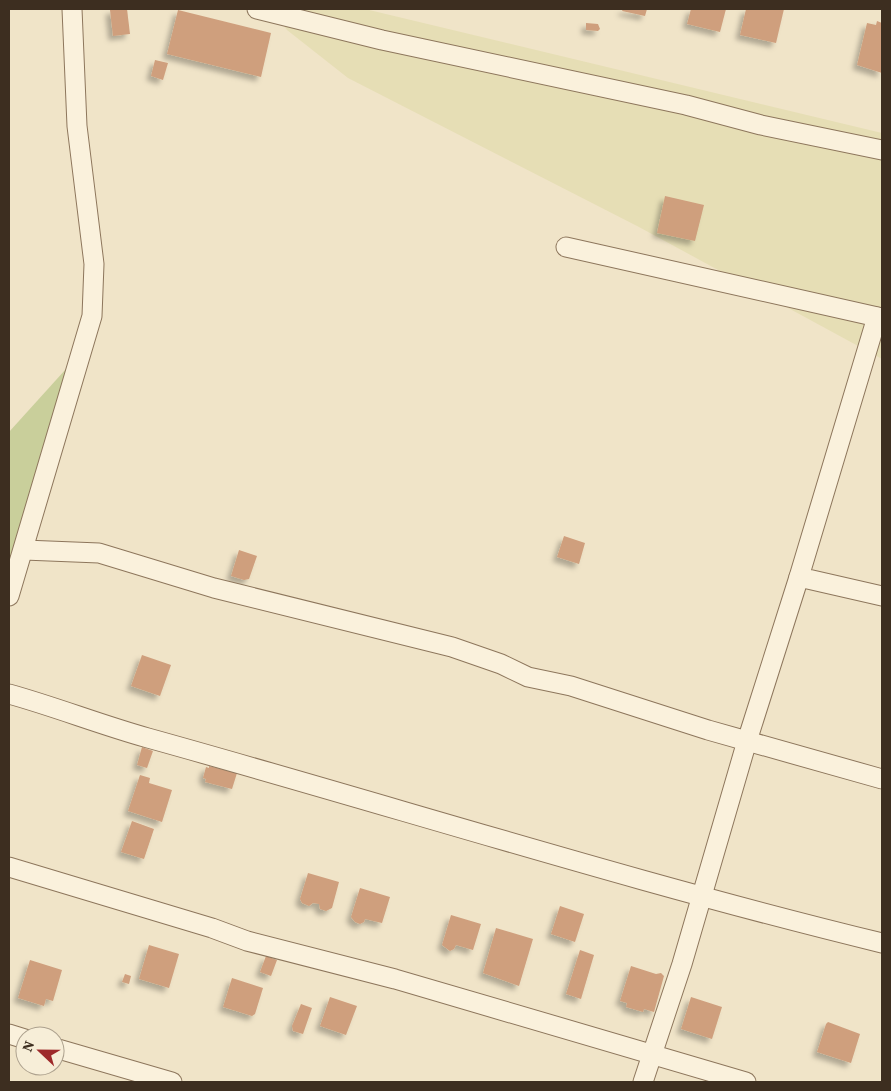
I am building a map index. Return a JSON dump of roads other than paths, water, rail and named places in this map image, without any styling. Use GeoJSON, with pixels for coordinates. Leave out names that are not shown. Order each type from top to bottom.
{"type":"FeatureCollection","features":[{"type":"Feature","properties":{"kind":"street"},"geometry":{"type":"LineString","coordinates":[[9,596],[92,316],[94,264],[78,126],[72,9]]}},
{"type":"Feature","properties":{"kind":"street"},"geometry":{"type":"LineString","coordinates":[[257,9],[382,40],[686,104],[761,125],[882,150]]}},
{"type":"Feature","properties":{"kind":"street"},"geometry":{"type":"LineString","coordinates":[[566,247],[880,317],[747,741],[682,964],[643,1082]]}},
{"type":"Feature","properties":{"kind":"street"},"geometry":{"type":"LineString","coordinates":[[24,550],[99,553],[214,588],[452,647],[502,664],[528,677],[572,686],[747,741],[882,779]]}},
{"type":"Feature","properties":{"kind":"street"},"geometry":{"type":"LineString","coordinates":[[799,577],[882,596]]}},
{"type":"Feature","properties":{"kind":"street"},"geometry":{"type":"LineString","coordinates":[[9,694],[52,706],[145,737],[466,828],[596,868],[882,943]]}},
{"type":"Feature","properties":{"kind":"street"},"geometry":{"type":"LineString","coordinates":[[9,867],[212,928],[247,941],[395,979],[651,1056],[746,1082]]}},
{"type":"Feature","properties":{"kind":"street"},"geometry":{"type":"LineString","coordinates":[[65,1051],[172,1082]]}}]}
